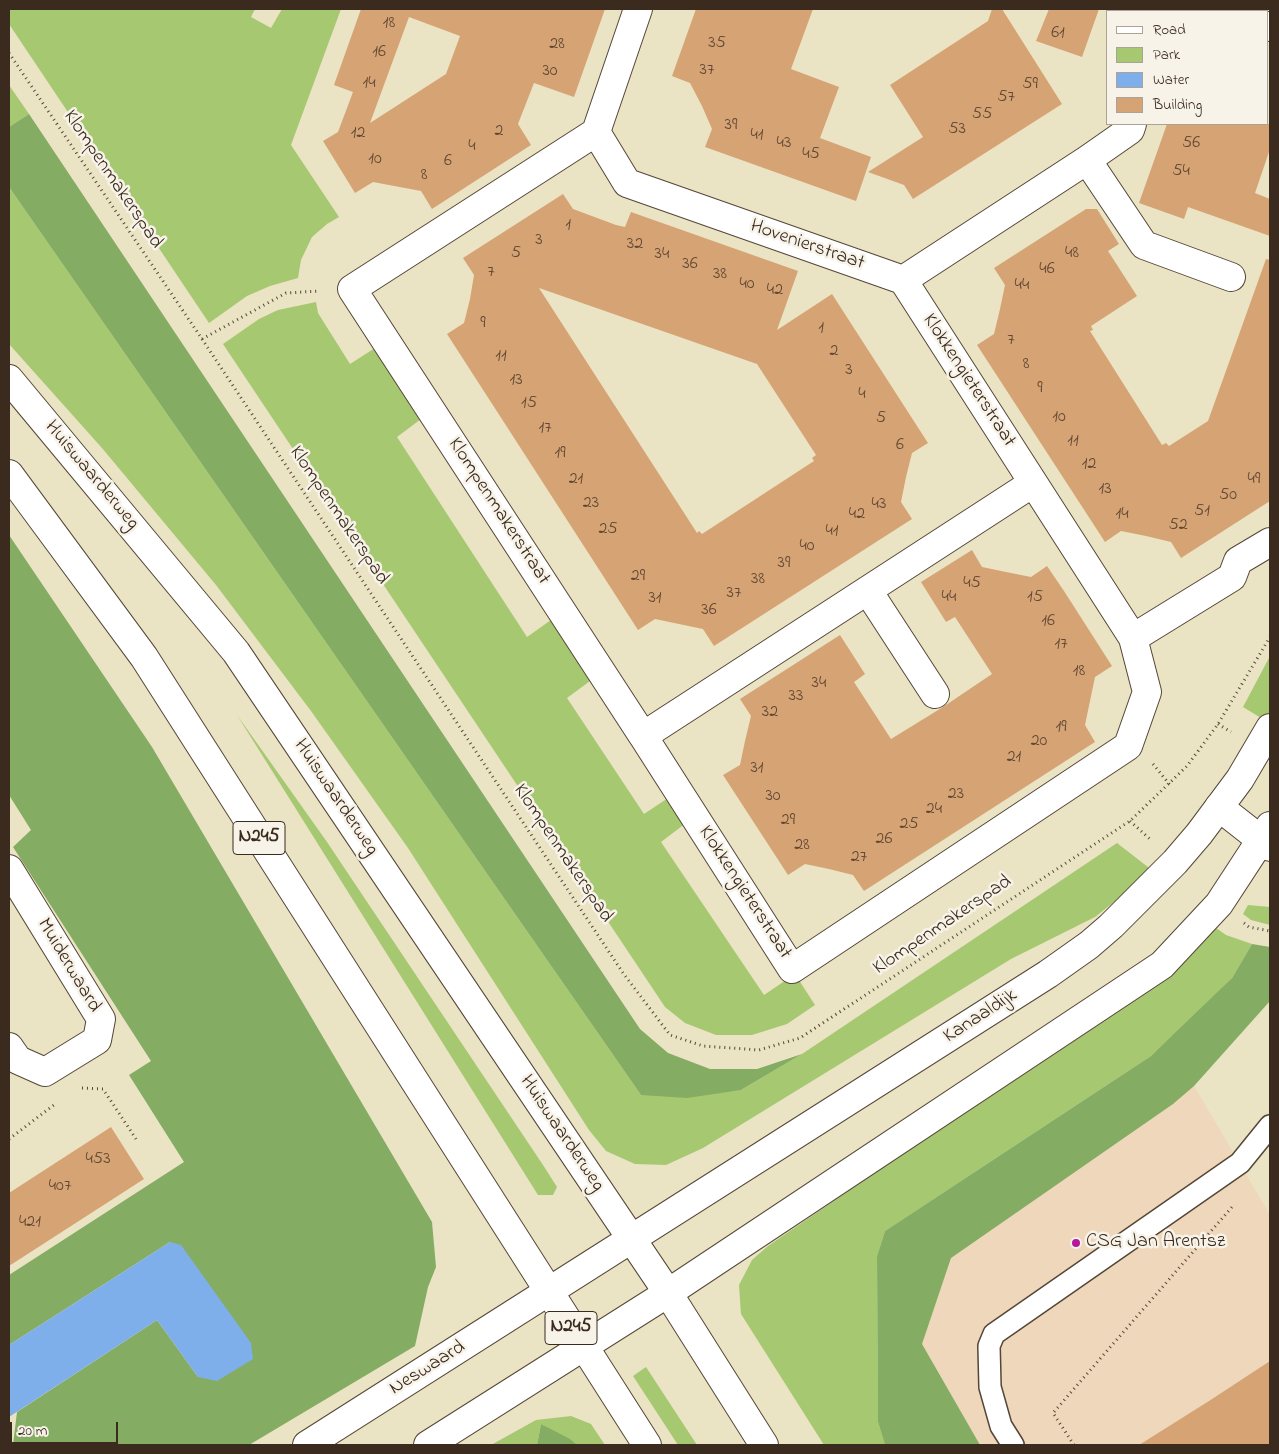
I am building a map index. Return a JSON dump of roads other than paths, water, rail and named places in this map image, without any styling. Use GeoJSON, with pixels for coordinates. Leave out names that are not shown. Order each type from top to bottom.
{"type":"FeatureCollection","features":[{"type":"Feature","properties":{"kind":"main road"},"geometry":{"type":"LineString","coordinates":[[596,132],[638,9]]}},
{"type":"Feature","properties":{"kind":"main road"},"geometry":{"type":"LineString","coordinates":[[903,280],[1087,160],[1130,130],[1132,125]]}},
{"type":"Feature","properties":{"kind":"main road","name":"Hovenierstraat"},"geometry":{"type":"LineString","coordinates":[[596,132],[627,183],[903,280]]}},
{"type":"Feature","properties":{"kind":"main road","name":"Klompenmakerstraat"},"geometry":{"type":"LineString","coordinates":[[596,132],[352,289],[643,736]]}},
{"type":"Feature","properties":{"kind":"main road"},"geometry":{"type":"LineString","coordinates":[[1087,160],[1144,245],[1231,277]]}},
{"type":"Feature","properties":{"kind":"main road","name":"Klokkengieterstraat"},"geometry":{"type":"LineString","coordinates":[[643,736],[792,969],[1128,746],[1147,692],[1133,638],[903,280]]}},
{"type":"Feature","properties":{"kind":"main road","name":"Huiswaarderweg"},"geometry":{"type":"LineString","coordinates":[[9,379],[173,573],[236,652],[668,1293],[764,1445]]}},
{"type":"Feature","properties":{"kind":"main road","name":"N245"},"geometry":{"type":"LineString","coordinates":[[9,474],[144,657],[548,1293],[647,1445]]}},
{"type":"Feature","properties":{"kind":"main road"},"geometry":{"type":"LineString","coordinates":[[643,736],[1033,483]]}},
{"type":"Feature","properties":{"kind":"main road"},"geometry":{"type":"LineString","coordinates":[[1133,638],[1232,577],[1238,561],[1270,542]]}},
{"type":"Feature","properties":{"kind":"main road"},"geometry":{"type":"LineString","coordinates":[[868,591],[935,694]]}},
{"type":"Feature","properties":{"kind":"main road","name":"Kanaaldijk"},"geometry":{"type":"LineString","coordinates":[[632,1240],[1048,974],[1089,945],[1111,926],[1175,862],[1240,779],[1270,728]]}},
{"type":"Feature","properties":{"kind":"main road"},"geometry":{"type":"LineString","coordinates":[[428,1445],[668,1293],[1162,965],[1219,904],[1268,838],[1219,807]]}},
{"type":"Feature","properties":{"kind":"main road","name":"Muiderwaard"},"geometry":{"type":"LineString","coordinates":[[9,1047],[18,1060],[45,1072],[97,1040],[101,1019],[12,879]]}},
{"type":"Feature","properties":{"kind":"main road"},"geometry":{"type":"LineString","coordinates":[[548,1293],[632,1240]]}},
{"type":"Feature","properties":{"kind":"main road","name":"Neswaard"},"geometry":{"type":"LineString","coordinates":[[307,1445],[548,1293]]}},
{"type":"Feature","properties":{"kind":"lane"},"geometry":{"type":"LineString","coordinates":[[1013,1445],[1001,1426],[990,1387],[989,1346],[994,1334],[1240,1163],[1270,1126]]}},
{"type":"Feature","properties":{"kind":"water"},"geometry":{"type":"Polygon","coordinates":[[[170,1242],[181,1245],[251,1343],[253,1359],[217,1381],[198,1377],[157,1320],[9,1417],[9,1345],[170,1242]]]}},
{"type":"Feature","properties":{"kind":"place","name":"CSG Jan Arentsz"},"geometry":{"type":"Point","coordinates":[1076,1243]}}]}
